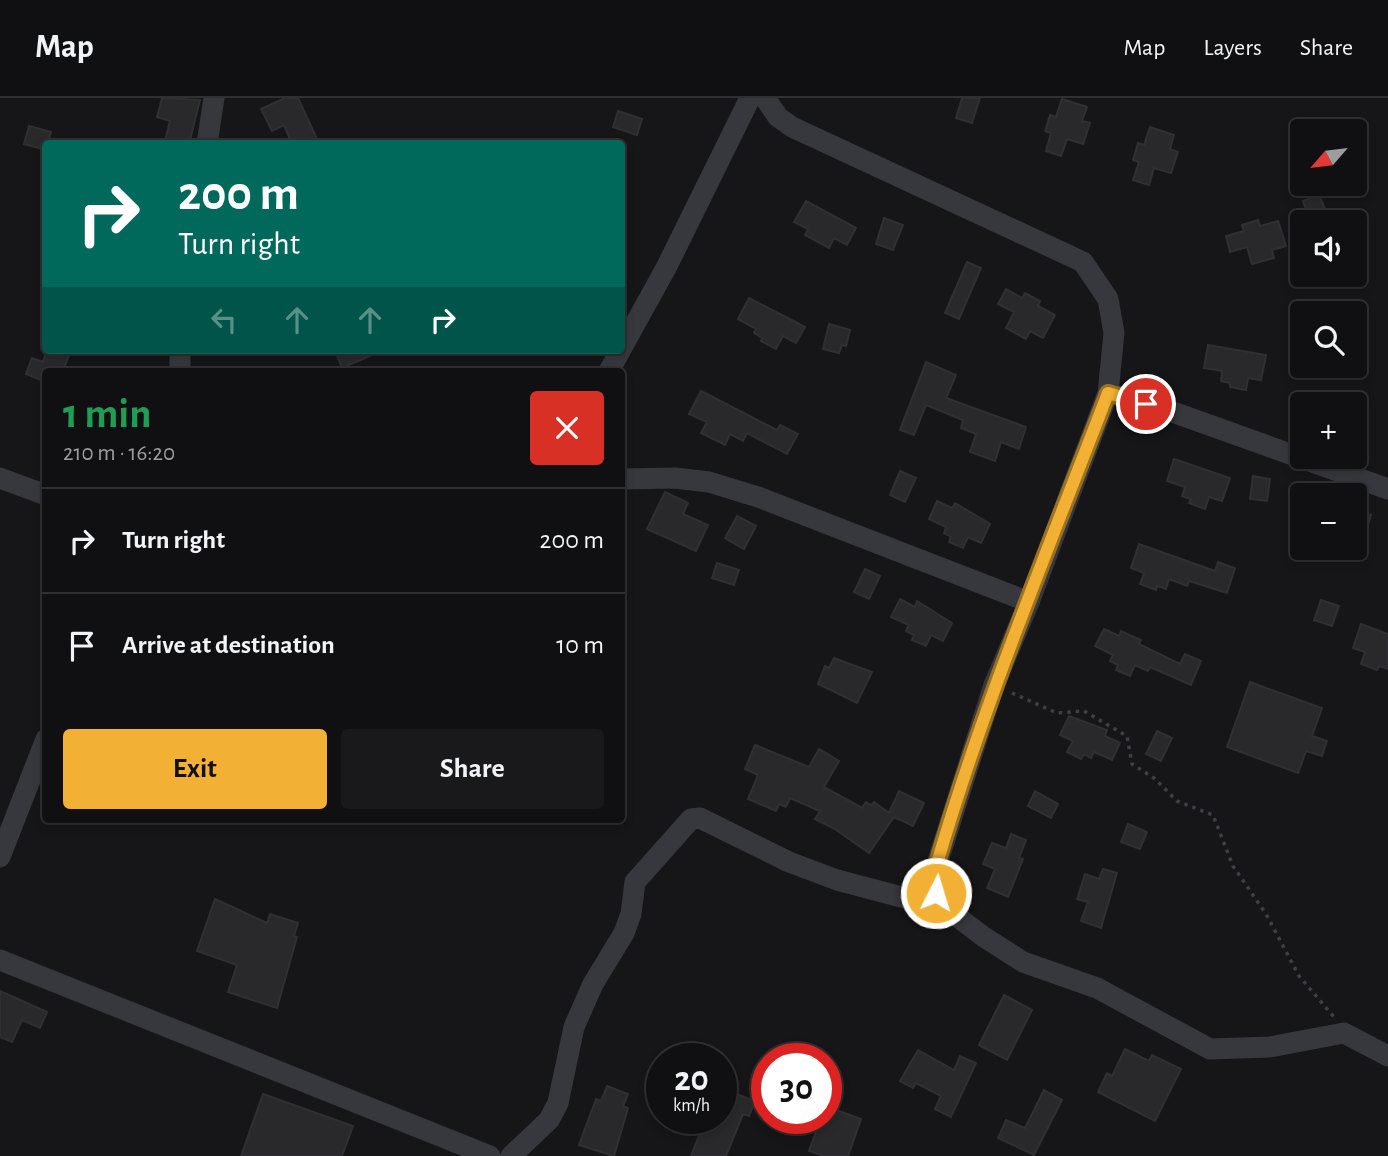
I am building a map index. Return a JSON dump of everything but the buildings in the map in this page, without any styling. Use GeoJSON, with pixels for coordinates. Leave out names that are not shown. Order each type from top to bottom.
{"type":"FeatureCollection","features":[{"type":"Feature","properties":{"kind":"street"},"geometry":{"type":"LineString","coordinates":[[208,140],[214,98]]}},
{"type":"Feature","properties":{"kind":"street"},"geometry":{"type":"LineString","coordinates":[[625,343],[654,291],[750,98]]}},
{"type":"Feature","properties":{"kind":"street"},"geometry":{"type":"LineString","coordinates":[[765,98],[778,117],[792,127],[1083,262],[1108,299],[1114,333],[1108,393],[1030,602],[994,684],[936,867],[933,884],[947,909]]}},
{"type":"Feature","properties":{"kind":"street"},"geometry":{"type":"LineString","coordinates":[[1108,393],[1170,411],[1388,489]]}},
{"type":"Feature","properties":{"kind":"street"},"geometry":{"type":"LineString","coordinates":[[0,478],[42,494]]}},
{"type":"Feature","properties":{"kind":"street"},"geometry":{"type":"LineString","coordinates":[[625,479],[675,478],[721,485],[1030,602]]}},
{"type":"Feature","properties":{"kind":"street"},"geometry":{"type":"LineString","coordinates":[[0,857],[42,749]]}},
{"type":"Feature","properties":{"kind":"street"},"geometry":{"type":"LineString","coordinates":[[511,1156],[549,1120],[558,1103],[574,1027],[593,984],[624,933],[631,914],[635,882],[691,819],[700,818],[789,862],[837,880],[947,909],[1023,962],[1097,988],[1210,1049],[1270,1047],[1344,1033],[1388,1056]]}},
{"type":"Feature","properties":{"kind":"street"},"geometry":{"type":"LineString","coordinates":[[0,960],[490,1156]]}},
{"type":"Feature","properties":{"kind":"path"},"geometry":{"type":"LineString","coordinates":[[994,684],[1057,713],[1084,711],[1105,722],[1127,736],[1132,764],[1154,779],[1177,801],[1213,815],[1233,866],[1266,914],[1289,959],[1344,1033]]}},
{"type":"Feature","properties":{"kind":"route"},"geometry":{"type":"LineString","coordinates":[[936,893],[933,884],[936,867],[994,684],[1030,602],[1108,393],[1146,404]]}}]}
